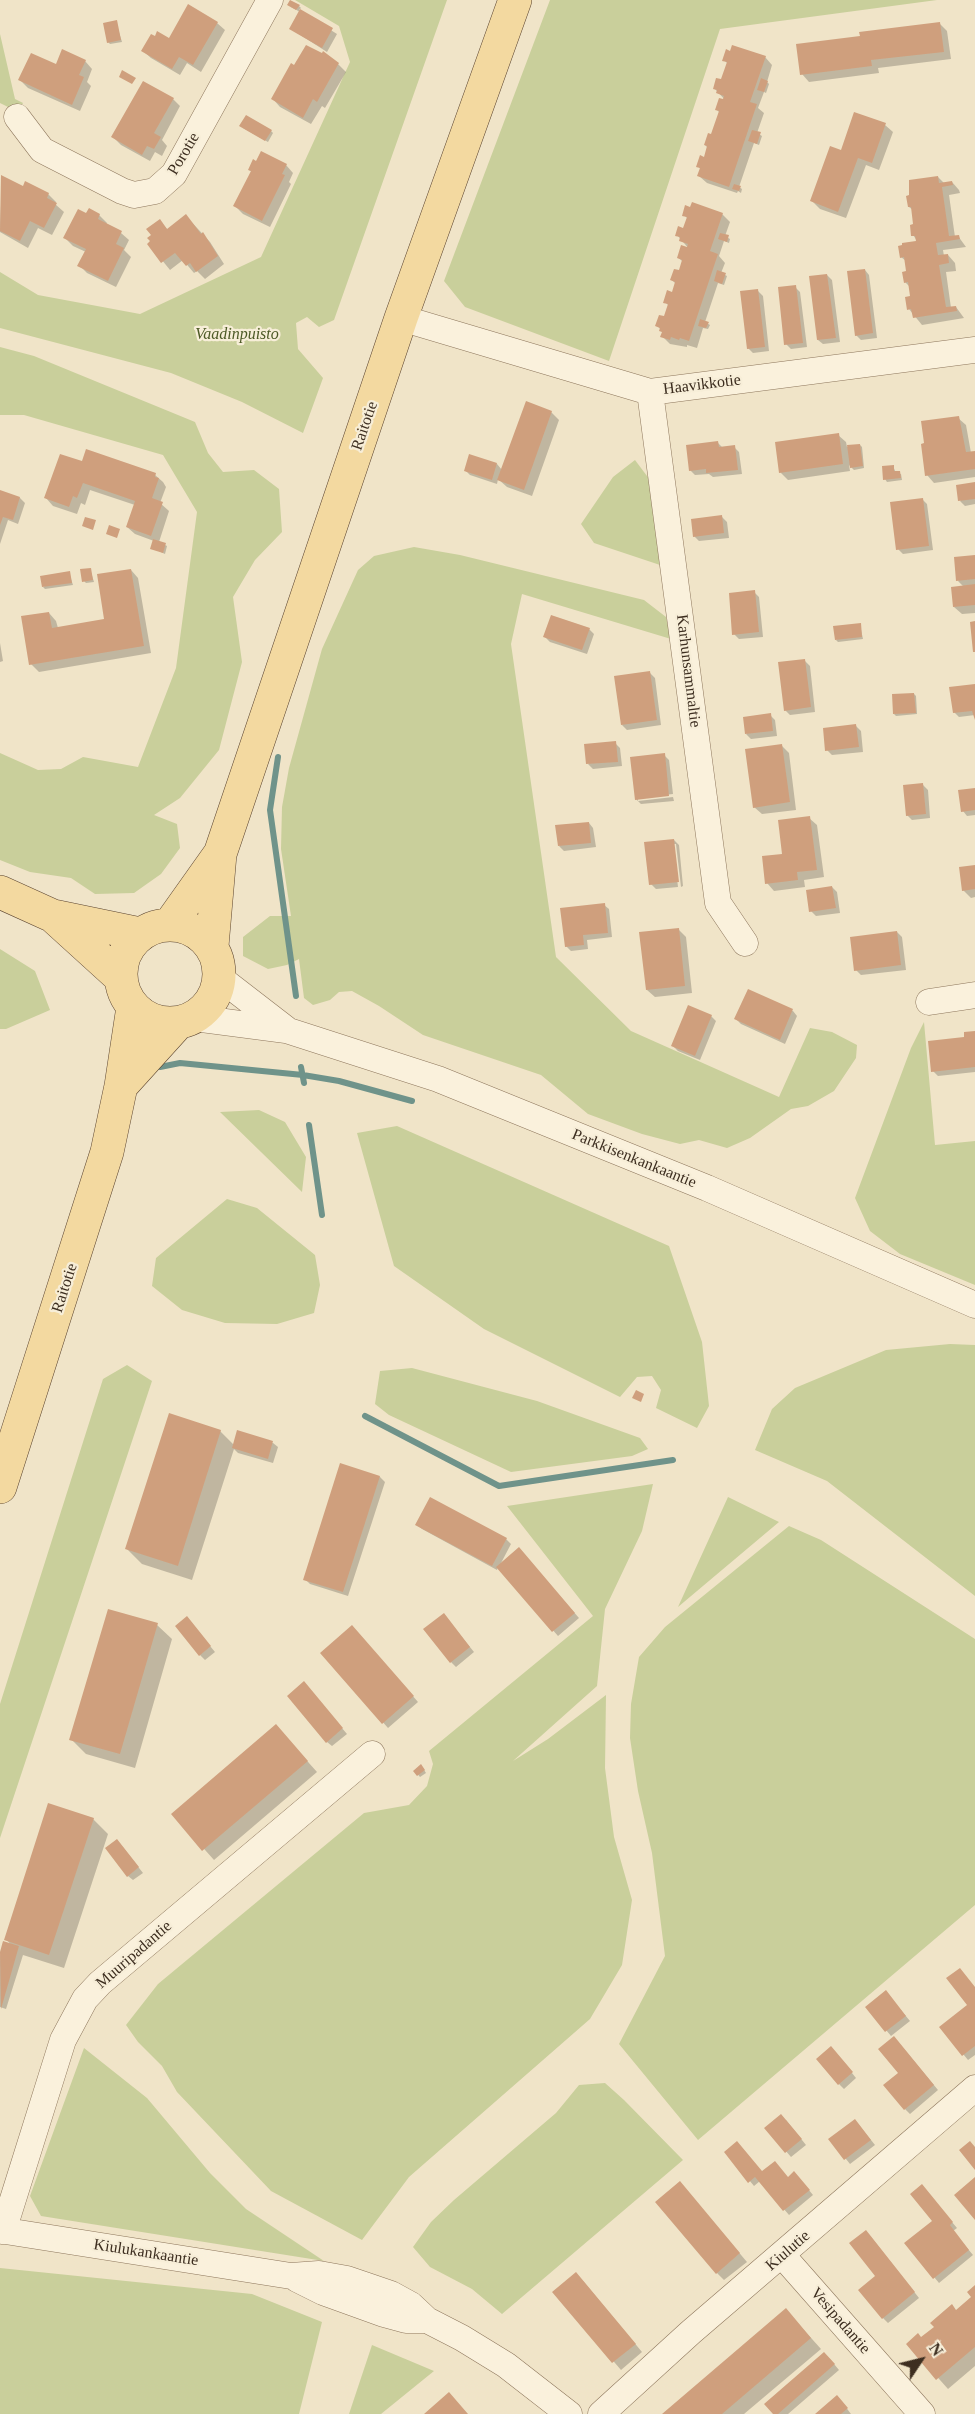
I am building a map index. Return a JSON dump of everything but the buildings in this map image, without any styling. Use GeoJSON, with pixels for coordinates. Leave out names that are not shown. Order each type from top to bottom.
{"type":"FeatureCollection","features":[{"type":"Feature","properties":{"kind":"main road","name":"Raitotie"},"geometry":{"type":"LineString","coordinates":[[212,946],[220,854],[401,318],[515,0]]}},
{"type":"Feature","properties":{"kind":"main road","name":"Raitotie"},"geometry":{"type":"LineString","coordinates":[[171,924],[220,854]]}},
{"type":"Feature","properties":{"kind":"main road"},"geometry":{"type":"LineString","coordinates":[[0,892],[53,916],[140,934]]}},
{"type":"Feature","properties":{"kind":"main road"},"geometry":{"type":"LineString","coordinates":[[53,916],[120,977]]}},
{"type":"Feature","properties":{"kind":"main road"},"geometry":{"type":"LineString","coordinates":[[121,1086],[186,1020],[207,1008],[216,994],[220,978],[219,961],[212,946],[201,934],[186,927],[171,924],[154,926],[140,934],[125,953],[120,977],[124,993],[133,1007],[146,1017],[161,1023],[186,1020]]}},
{"type":"Feature","properties":{"kind":"main road","name":"Raitotie"},"geometry":{"type":"LineString","coordinates":[[0,1487],[107,1152],[121,1086],[133,1007]]}},
{"type":"Feature","properties":{"kind":"street","name":"Porotie"},"geometry":{"type":"LineString","coordinates":[[17,117],[42,150],[122,191],[134,195],[155,190],[174,174],[270,0]]}},
{"type":"Feature","properties":{"kind":"street","name":"Haavikkotie"},"geometry":{"type":"LineString","coordinates":[[401,318],[650,392],[975,350]]}},
{"type":"Feature","properties":{"kind":"street","name":"Karhunsammaltie"},"geometry":{"type":"LineString","coordinates":[[650,392],[718,903],[745,943]]}},
{"type":"Feature","properties":{"kind":"street","name":"Parkkisenkankaantie"},"geometry":{"type":"LineString","coordinates":[[220,978],[286,1030]]}},
{"type":"Feature","properties":{"kind":"street"},"geometry":{"type":"LineString","coordinates":[[930,1002],[975,995]]}},
{"type":"Feature","properties":{"kind":"street","name":"Parkkisenkankaantie"},"geometry":{"type":"LineString","coordinates":[[186,1020],[286,1030],[438,1079],[707,1188],[975,1305]]}},
{"type":"Feature","properties":{"kind":"street","name":"Muuripadantie"},"geometry":{"type":"LineString","coordinates":[[1,2230],[63,2040],[85,1999],[100,1983],[372,1754]]}},
{"type":"Feature","properties":{"kind":"street","name":"Kiulutie"},"geometry":{"type":"LineString","coordinates":[[601,2414],[692,2332],[975,2088]]}},
{"type":"Feature","properties":{"kind":"street","name":"Kiulukankaantie"},"geometry":{"type":"LineString","coordinates":[[1,2230],[291,2276],[319,2274],[347,2279],[391,2294],[411,2305],[427,2320],[506,2365],[569,2414]]}},
{"type":"Feature","properties":{"kind":"street","name":"Vesipadantie"},"geometry":{"type":"LineString","coordinates":[[782,2256],[922,2414]]}},
{"type":"Feature","properties":{"kind":"green space","name":"Vaadinpuisto"},"geometry":{"type":"Polygon","coordinates":[[[295,0],[447,0],[334,320],[319,327],[307,317],[296,323],[298,349],[323,378],[303,433],[242,402],[171,373],[0,328],[0,272],[38,295],[140,314],[261,257],[350,62],[339,26],[295,0]]]}},
{"type":"Feature","properties":{"kind":"green space"},"geometry":{"type":"Polygon","coordinates":[[[550,0],[937,0],[720,29],[609,361],[465,307],[444,281],[550,0]]]}},
{"type":"Feature","properties":{"kind":"green space"},"geometry":{"type":"Polygon","coordinates":[[[0,34],[15,99],[23,103],[18,112],[0,103],[0,34]]]}},
{"type":"Feature","properties":{"kind":"green space"},"geometry":{"type":"Polygon","coordinates":[[[0,347],[34,356],[195,422],[208,453],[223,472],[254,470],[279,489],[282,532],[255,560],[233,597],[242,662],[219,750],[180,798],[154,815],[177,824],[180,848],[161,874],[134,893],[95,894],[71,878],[30,872],[0,860],[0,753],[38,770],[61,769],[83,757],[138,767],[176,668],[197,512],[163,455],[24,415],[0,415],[0,347]]]}},
{"type":"Feature","properties":{"kind":"green space"},"geometry":{"type":"Polygon","coordinates":[[[635,460],[650,480],[660,565],[594,543],[581,524],[613,477],[635,460]]]}},
{"type":"Feature","properties":{"kind":"green space"},"geometry":{"type":"Polygon","coordinates":[[[414,547],[460,555],[644,600],[666,617],[671,639],[522,594],[511,644],[556,957],[631,1031],[779,1097],[810,1028],[832,1032],[857,1045],[856,1058],[834,1091],[808,1106],[791,1109],[750,1138],[727,1148],[699,1140],[680,1144],[642,1134],[588,1114],[541,1075],[423,1035],[352,991],[339,992],[330,1000],[313,1005],[304,998],[299,959],[287,965],[268,969],[243,956],[243,937],[270,916],[291,916],[281,849],[282,807],[289,768],[322,649],[358,570],[374,556],[414,547]]]}},
{"type":"Feature","properties":{"kind":"green space"},"geometry":{"type":"Polygon","coordinates":[[[0,949],[35,971],[50,1010],[6,1029],[0,1029],[0,949]]]}},
{"type":"Feature","properties":{"kind":"green space"},"geometry":{"type":"Polygon","coordinates":[[[924,1022],[935,1145],[975,1141],[975,1285],[900,1254],[870,1231],[855,1198],[911,1048],[924,1022]]]}},
{"type":"Feature","properties":{"kind":"green space"},"geometry":{"type":"Polygon","coordinates":[[[259,1110],[285,1122],[306,1157],[302,1192],[220,1112],[259,1110]]]}},
{"type":"Feature","properties":{"kind":"green space"},"geometry":{"type":"Polygon","coordinates":[[[397,1126],[669,1246],[702,1342],[709,1406],[697,1428],[656,1408],[661,1390],[652,1376],[637,1377],[620,1397],[484,1329],[394,1266],[357,1133],[397,1126]]]}},
{"type":"Feature","properties":{"kind":"green space"},"geometry":{"type":"Polygon","coordinates":[[[227,1199],[257,1208],[315,1255],[320,1285],[314,1313],[277,1324],[225,1323],[182,1310],[152,1286],[156,1258],[227,1199]]]}},
{"type":"Feature","properties":{"kind":"green space"},"geometry":{"type":"Polygon","coordinates":[[[950,1344],[975,1345],[975,1596],[827,1481],[755,1450],[772,1409],[795,1388],[886,1350],[950,1344]]]}},
{"type":"Feature","properties":{"kind":"green space"},"geometry":{"type":"Polygon","coordinates":[[[127,1365],[152,1381],[0,1838],[0,1704],[103,1379],[127,1365]]]}},
{"type":"Feature","properties":{"kind":"green space"},"geometry":{"type":"Polygon","coordinates":[[[412,1368],[537,1401],[640,1438],[648,1449],[632,1456],[511,1472],[389,1415],[375,1404],[380,1371],[412,1368]]]}},
{"type":"Feature","properties":{"kind":"green space"},"geometry":{"type":"Polygon","coordinates":[[[653,1484],[642,1531],[605,1609],[597,1686],[513,1761],[548,1739],[606,1695],[605,1768],[614,1837],[632,1900],[622,1965],[590,2019],[409,2177],[362,2240],[271,2191],[177,2092],[162,2066],[138,2042],[126,2025],[158,1984],[364,1813],[409,1805],[427,1786],[433,1764],[429,1751],[593,1616],[507,1506],[653,1484]]]}},
{"type":"Feature","properties":{"kind":"green space"},"geometry":{"type":"Polygon","coordinates":[[[728,1497],[779,1522],[678,1607],[728,1497]]]}},
{"type":"Feature","properties":{"kind":"green space"},"geometry":{"type":"Polygon","coordinates":[[[789,1526],[821,1540],[975,1639],[975,1905],[698,2140],[619,2044],[665,1956],[652,1853],[638,1791],[630,1738],[631,1704],[639,1657],[665,1627],[789,1526]]]}},
{"type":"Feature","properties":{"kind":"green space"},"geometry":{"type":"Polygon","coordinates":[[[84,2048],[147,2098],[210,2173],[246,2209],[324,2261],[41,2216],[30,2196],[84,2048]]]}},
{"type":"Feature","properties":{"kind":"green space"},"geometry":{"type":"Polygon","coordinates":[[[605,2083],[683,2160],[502,2314],[472,2289],[430,2267],[413,2247],[431,2222],[556,2113],[579,2085],[605,2083]]]}},
{"type":"Feature","properties":{"kind":"green space"},"geometry":{"type":"Polygon","coordinates":[[[0,2268],[252,2294],[322,2322],[299,2414],[0,2414],[0,2268]]]}},
{"type":"Feature","properties":{"kind":"green space"},"geometry":{"type":"Polygon","coordinates":[[[372,2345],[434,2371],[381,2414],[349,2414],[372,2345]]]}},
{"type":"Feature","properties":{"kind":"waterway"},"geometry":{"type":"LineString","coordinates":[[278,757],[270,810],[296,996]]}},
{"type":"Feature","properties":{"kind":"waterway"},"geometry":{"type":"LineString","coordinates":[[160,1067],[180,1063],[303,1075],[339,1081],[412,1101]]}},
{"type":"Feature","properties":{"kind":"waterway"},"geometry":{"type":"LineString","coordinates":[[301,1067],[304,1083]]}},
{"type":"Feature","properties":{"kind":"waterway"},"geometry":{"type":"LineString","coordinates":[[309,1125],[322,1215]]}},
{"type":"Feature","properties":{"kind":"waterway"},"geometry":{"type":"LineString","coordinates":[[365,1416],[499,1486],[673,1460]]}}]}
